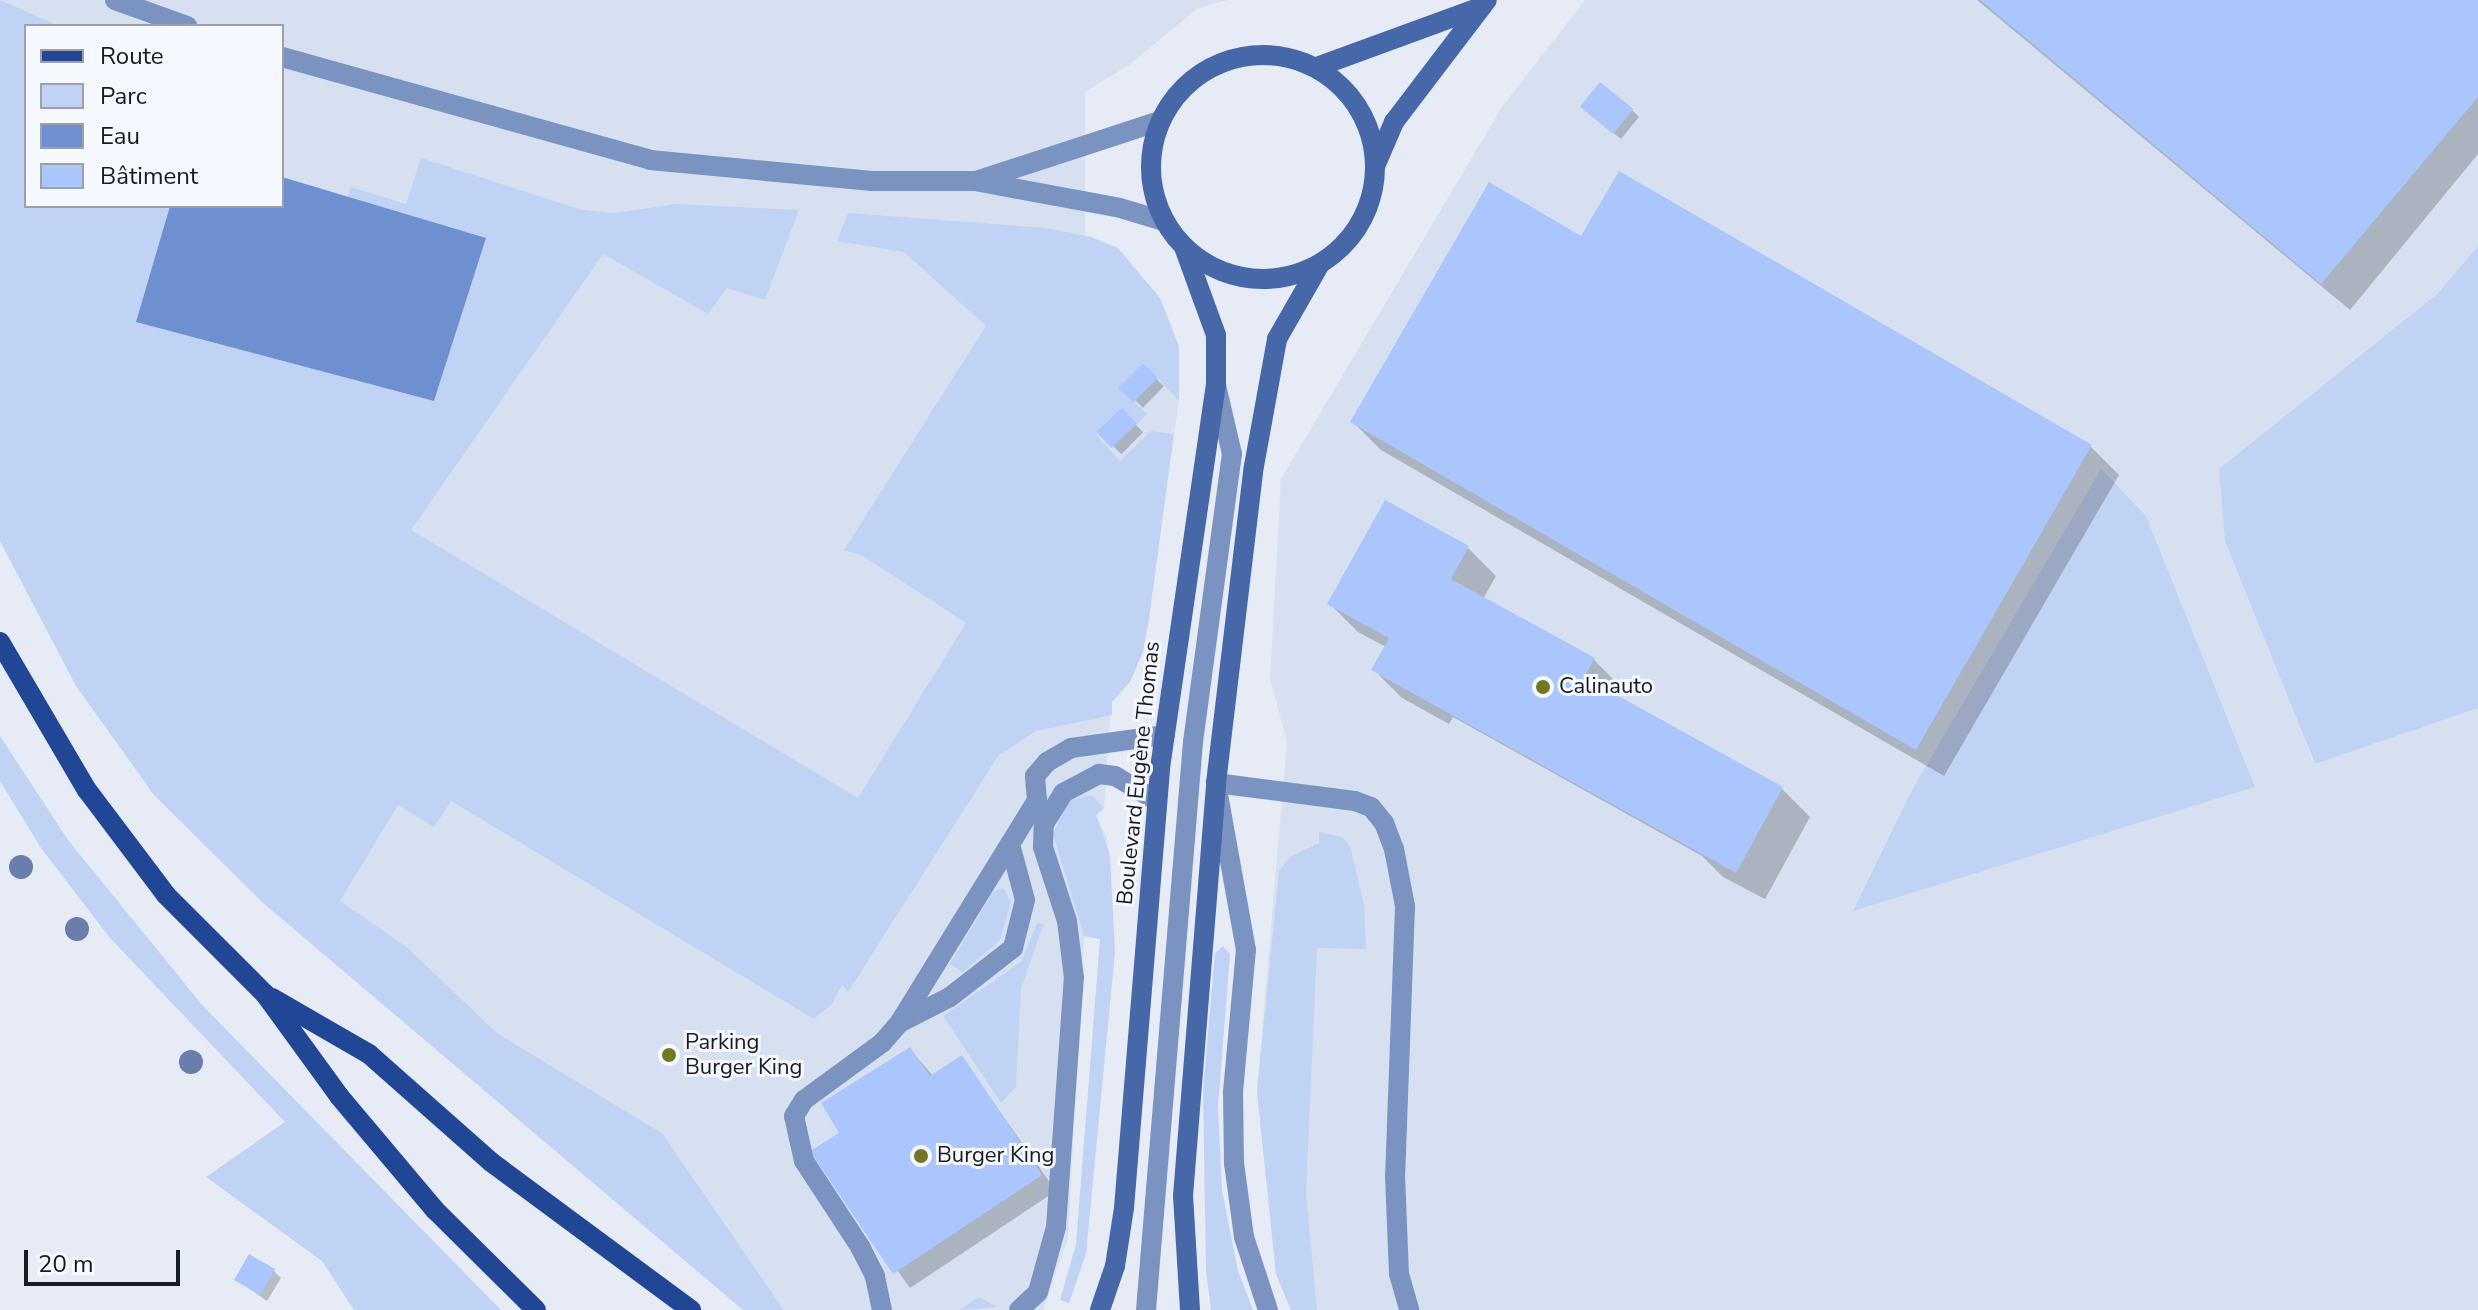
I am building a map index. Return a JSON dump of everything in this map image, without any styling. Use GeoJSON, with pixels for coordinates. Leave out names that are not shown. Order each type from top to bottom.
{"type":"FeatureCollection","features":[{"type":"Feature","properties":{"kind":"main road"},"geometry":{"type":"LineString","coordinates":[[1317,67],[1484,3]]}},
{"type":"Feature","properties":{"kind":"main road"},"geometry":{"type":"LineString","coordinates":[[1376,164],[1368,125],[1348,92],[1317,67],[1276,56],[1223,61],[1195,76],[1160,121],[1150,159],[1164,221],[1184,247],[1207,265],[1264,280],[1293,276],[1320,264],[1344,245],[1362,221],[1376,164],[1394,122],[1484,3]]}},
{"type":"Feature","properties":{"kind":"main road","name":"Boulevard Eugène Thomas"},"geometry":{"type":"LineString","coordinates":[[1100,1310],[1115,1266],[1124,1208],[1157,801],[1216,385],[1213,321],[1184,247]]}},
{"type":"Feature","properties":{"kind":"main road"},"geometry":{"type":"LineString","coordinates":[[1190,1310],[1183,1196],[1216,783],[1254,466],[1277,339],[1320,264]]}},
{"type":"Feature","properties":{"kind":"main road"},"geometry":{"type":"LineString","coordinates":[[0,642],[104,813],[166,895],[265,994],[339,1096],[435,1210],[536,1310]]}},
{"type":"Feature","properties":{"kind":"main road"},"geometry":{"type":"LineString","coordinates":[[265,994],[369,1054],[491,1162],[691,1310]]}},
{"type":"Feature","properties":{"kind":"street"},"geometry":{"type":"LineString","coordinates":[[115,0],[181,24]]}},
{"type":"Feature","properties":{"kind":"street"},"geometry":{"type":"LineString","coordinates":[[284,58],[650,160],[872,181],[975,181],[1120,208],[1164,221]]}},
{"type":"Feature","properties":{"kind":"street"},"geometry":{"type":"LineString","coordinates":[[975,181],[1160,121]]}},
{"type":"Feature","properties":{"kind":"street"},"geometry":{"type":"LineString","coordinates":[[1146,1310],[1193,742],[1232,454],[1216,385]]}},
{"type":"Feature","properties":{"kind":"street"},"geometry":{"type":"LineString","coordinates":[[882,1310],[875,1276],[861,1248],[804,1161],[794,1116],[804,1100],[882,1043],[900,1022],[1037,800],[1035,776],[1047,762],[1071,748],[1165,735]]}},
{"type":"Feature","properties":{"kind":"street"},"geometry":{"type":"LineString","coordinates":[[1019,1310],[1038,1292],[1056,1227],[1074,978],[1067,921],[1043,847],[1044,824],[1063,793],[1099,774],[1115,776],[1157,801]]}},
{"type":"Feature","properties":{"kind":"street"},"geometry":{"type":"LineString","coordinates":[[1268,1310],[1244,1237],[1234,1163],[1233,1092],[1246,950],[1216,783],[1355,801],[1371,807],[1384,823],[1394,849],[1405,906],[1395,1175],[1399,1274],[1409,1310]]}},
{"type":"Feature","properties":{"kind":"street"},"geometry":{"type":"LineString","coordinates":[[900,1022],[950,997],[1013,948],[1025,900],[1010,844]]}},
{"type":"Feature","properties":{"kind":"shaded area"},"geometry":{"type":"Polygon","coordinates":[[[0,0],[1228,0],[1198,8],[1129,65],[1085,92],[1085,252],[1158,378],[1179,401],[1174,434],[1151,431],[1112,689],[1104,808],[1096,815],[1107,838],[1105,939],[1084,937],[1068,1238],[1043,1310],[784,1310],[662,1133],[497,1033],[408,948],[340,902],[49,520],[0,0]]]}},
{"type":"Feature","properties":{"kind":"shaded area"},"geometry":{"type":"Polygon","coordinates":[[[1585,0],[2478,0],[2478,246],[2438,293],[2219,470],[2275,662],[2314,764],[2478,708],[2478,1310],[1291,1310],[1276,1274],[1257,1091],[1287,741],[1270,679],[1281,479],[1502,107],[1585,0]]]}},
{"type":"Feature","properties":{"kind":"green space"},"geometry":{"type":"Polygon","coordinates":[[[0,0],[54,24],[24,24],[24,208],[169,208],[137,322],[434,401],[486,239],[348,197],[351,187],[406,204],[421,158],[582,210],[614,213],[676,204],[799,210],[765,300],[727,288],[708,314],[603,254],[411,530],[858,798],[966,623],[863,556],[844,550],[986,326],[904,252],[837,241],[848,213],[1047,228],[1091,237],[1118,248],[1160,298],[1179,346],[1179,401],[1143,363],[1119,387],[1147,414],[1137,424],[1122,409],[1096,435],[1120,461],[1151,431],[1174,434],[1149,619],[1143,652],[1130,682],[1112,702],[1112,715],[1036,731],[998,756],[848,992],[842,985],[832,1004],[814,1019],[451,801],[434,827],[398,805],[340,901],[408,948],[497,1033],[662,1133],[784,1310],[743,1310],[262,902],[154,795],[76,686],[0,541],[0,0]]]}},
{"type":"Feature","properties":{"kind":"green space"},"geometry":{"type":"Polygon","coordinates":[[[2478,246],[2478,708],[2315,764],[2225,541],[2219,469],[2438,293],[2478,246]]]}},
{"type":"Feature","properties":{"kind":"green space"},"geometry":{"type":"Polygon","coordinates":[[[2101,469],[2146,516],[2255,787],[1853,911],[1912,790],[2101,469]]]}},
{"type":"Feature","properties":{"kind":"green space"},"geometry":{"type":"Polygon","coordinates":[[[0,736],[68,840],[203,1006],[501,1310],[354,1310],[322,1261],[206,1177],[285,1122],[110,938],[41,848],[0,781],[0,736]]]}},
{"type":"Feature","properties":{"kind":"green space"},"geometry":{"type":"Polygon","coordinates":[[[1092,795],[1104,808],[1096,815],[1110,855],[1115,952],[1086,1254],[1069,1303],[1060,1300],[1076,1244],[1100,939],[1084,936],[1053,834],[1068,801],[1092,795]]]}},
{"type":"Feature","properties":{"kind":"green space"},"geometry":{"type":"Polygon","coordinates":[[[1319,832],[1342,837],[1350,846],[1364,905],[1366,949],[1317,948],[1306,1193],[1317,1310],[1291,1310],[1276,1274],[1257,1091],[1279,871],[1291,856],[1319,843],[1319,832]]]}},
{"type":"Feature","properties":{"kind":"green space"},"geometry":{"type":"Polygon","coordinates":[[[1003,888],[1011,902],[1000,940],[963,972],[950,964],[993,892],[1003,888]]]}},
{"type":"Feature","properties":{"kind":"green space"},"geometry":{"type":"Polygon","coordinates":[[[1037,923],[1044,924],[1021,988],[1016,1087],[1001,1103],[943,1016],[1021,962],[1037,923]]]}},
{"type":"Feature","properties":{"kind":"green space"},"geometry":{"type":"Polygon","coordinates":[[[1223,946],[1230,954],[1218,1107],[1222,1190],[1238,1271],[1253,1310],[1211,1310],[1206,1271],[1203,1091],[1215,953],[1223,946]]]}},
{"type":"Feature","properties":{"kind":"green space"},"geometry":{"type":"Polygon","coordinates":[[[979,1297],[997,1307],[959,1310],[979,1297]]]}},
{"type":"Feature","properties":{"kind":"water"},"geometry":{"type":"Polygon","coordinates":[[[284,178],[486,238],[434,401],[136,322],[169,208],[284,208],[284,178]]]}},
{"type":"Feature","properties":{"kind":"building"},"geometry":{"type":"Polygon","coordinates":[[[1980,0],[2478,0],[2478,97],[2321,284],[1980,0]]]}},
{"type":"Feature","properties":{"kind":"building"},"geometry":{"type":"Polygon","coordinates":[[[1600,82],[1633,109],[1613,134],[1580,107],[1600,82]]]}},
{"type":"Feature","properties":{"kind":"building"},"geometry":{"type":"Polygon","coordinates":[[[1619,171],[2092,445],[1916,750],[1350,422],[1489,182],[1581,236],[1619,171]]]}},
{"type":"Feature","properties":{"kind":"building"},"geometry":{"type":"Polygon","coordinates":[[[1143,363],[1158,378],[1133,403],[1118,388],[1143,363]]]}},
{"type":"Feature","properties":{"kind":"building"},"geometry":{"type":"Polygon","coordinates":[[[1122,408],[1137,424],[1111,448],[1096,432],[1122,408]]]}},
{"type":"Feature","properties":{"kind":"building","name":"Calinauto"},"geometry":{"type":"Polygon","coordinates":[[[1385,500],[1469,546],[1451,579],[1595,658],[1584,677],[1783,787],[1736,873],[1371,670],[1389,638],[1327,604],[1385,500]]]}},
{"type":"Feature","properties":{"kind":"building","name":"Burger King"},"geometry":{"type":"Polygon","coordinates":[[[910,1047],[930,1076],[962,1055],[1042,1175],[893,1274],[810,1151],[839,1133],[821,1103],[910,1047]]]}},
{"type":"Feature","properties":{"kind":"building"},"geometry":{"type":"Polygon","coordinates":[[[249,1254],[275,1269],[260,1295],[234,1280],[249,1254]]]}},
{"type":"Feature","properties":{"kind":"place","name":"Calinauto"},"geometry":{"type":"Point","coordinates":[1543,687]}},
{"type":"Feature","properties":{"kind":"place","name":"Parking Burger King"},"geometry":{"type":"Point","coordinates":[669,1055]}},
{"type":"Feature","properties":{"kind":"place","name":"Burger King"},"geometry":{"type":"Point","coordinates":[921,1156]}}]}
